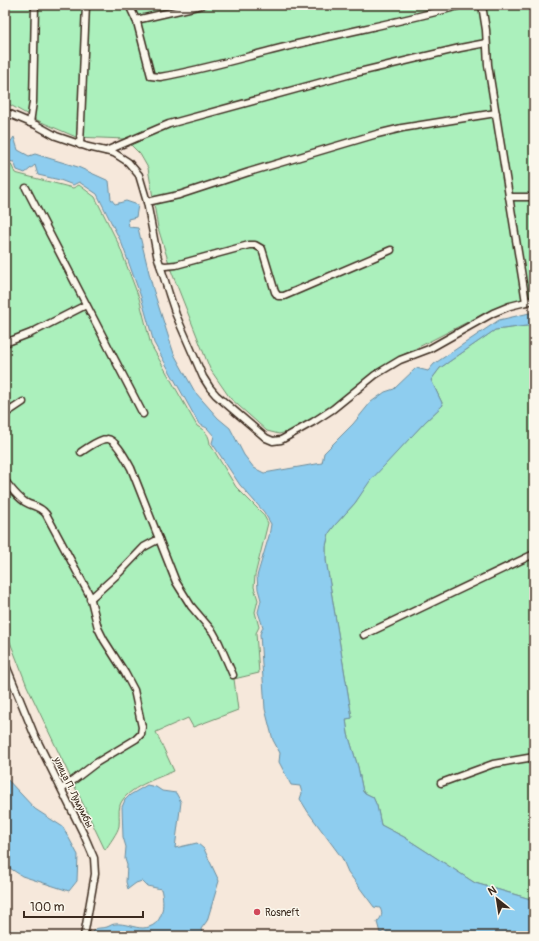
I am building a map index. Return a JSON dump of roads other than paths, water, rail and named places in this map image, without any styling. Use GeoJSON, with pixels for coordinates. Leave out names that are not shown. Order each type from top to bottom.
{"type":"FeatureCollection","features":[{"type":"Feature","properties":{"kind":"street"},"geometry":{"type":"LineString","coordinates":[[30,123],[33,102],[35,5]]}},
{"type":"Feature","properties":{"kind":"street"},"geometry":{"type":"LineString","coordinates":[[80,145],[86,5]]}},
{"type":"Feature","properties":{"kind":"street"},"geometry":{"type":"LineString","coordinates":[[129,5],[136,20],[151,76],[160,77],[229,62],[301,43],[424,16],[462,5]]}},
{"type":"Feature","properties":{"kind":"street"},"geometry":{"type":"LineString","coordinates":[[136,20],[202,5]]}},
{"type":"Feature","properties":{"kind":"street"},"geometry":{"type":"LineString","coordinates":[[482,5],[486,30],[488,65],[526,302]]}},
{"type":"Feature","properties":{"kind":"street"},"geometry":{"type":"LineString","coordinates":[[106,151],[141,135],[176,122],[355,72],[486,43]]}},
{"type":"Feature","properties":{"kind":"street"},"geometry":{"type":"LineString","coordinates":[[5,112],[56,136],[80,145],[120,156],[134,168],[142,181],[148,202],[160,264],[176,315],[203,377],[216,395],[266,438],[273,441],[281,440],[333,409],[375,375],[394,362],[428,349],[493,313],[510,306],[534,300]]}},
{"type":"Feature","properties":{"kind":"street"},"geometry":{"type":"LineString","coordinates":[[148,202],[179,195],[249,172],[377,134],[402,128],[496,112]]}},
{"type":"Feature","properties":{"kind":"street"},"geometry":{"type":"LineString","coordinates":[[26,188],[143,414]]}},
{"type":"Feature","properties":{"kind":"street"},"geometry":{"type":"LineString","coordinates":[[509,197],[534,197]]}},
{"type":"Feature","properties":{"kind":"street"},"geometry":{"type":"LineString","coordinates":[[160,264],[165,266],[176,265],[249,245],[255,245],[262,249],[274,292],[278,296],[284,296],[391,250]]}},
{"type":"Feature","properties":{"kind":"street"},"geometry":{"type":"LineString","coordinates":[[5,343],[31,333],[86,305]]}},
{"type":"Feature","properties":{"kind":"street"},"geometry":{"type":"LineString","coordinates":[[5,414],[23,402]]}},
{"type":"Feature","properties":{"kind":"street"},"geometry":{"type":"LineString","coordinates":[[81,452],[108,438],[122,453],[131,468],[176,582],[191,606],[213,632],[220,644],[233,675]]}},
{"type":"Feature","properties":{"kind":"street"},"geometry":{"type":"LineString","coordinates":[[5,481],[25,502],[42,509],[46,514],[90,598],[98,628],[134,690],[142,727],[141,734],[136,739],[96,763],[62,789]]}},
{"type":"Feature","properties":{"kind":"street"},"geometry":{"type":"LineString","coordinates":[[90,598],[120,572],[144,547],[159,539]]}},
{"type":"Feature","properties":{"kind":"street"},"geometry":{"type":"LineString","coordinates":[[364,635],[534,554]]}},
{"type":"Feature","properties":{"kind":"street","name":"улица П. Лумумбы"},"geometry":{"type":"LineString","coordinates":[[5,664],[34,734],[62,789],[94,858],[95,874],[84,936]]}},
{"type":"Feature","properties":{"kind":"street"},"geometry":{"type":"LineString","coordinates":[[441,783],[492,764],[534,757]]}},
{"type":"Feature","properties":{"kind":"water"},"geometry":{"type":"Polygon","coordinates":[[[14,137],[18,150],[29,156],[35,154],[78,167],[109,181],[111,199],[115,204],[126,201],[138,205],[136,217],[128,219],[129,227],[138,228],[153,289],[174,354],[195,392],[218,418],[230,428],[244,455],[254,468],[264,473],[322,463],[324,453],[353,424],[371,402],[385,392],[394,389],[416,368],[428,371],[434,364],[499,320],[534,312],[534,325],[495,330],[440,368],[431,380],[443,405],[425,422],[370,481],[355,503],[335,525],[329,533],[326,546],[326,560],[352,718],[346,719],[348,734],[358,767],[363,792],[373,797],[377,806],[381,825],[404,837],[475,883],[534,900],[534,936],[386,936],[385,931],[380,933],[377,922],[382,915],[380,908],[374,907],[348,872],[342,858],[308,812],[300,799],[302,793],[300,786],[291,785],[279,762],[280,753],[273,740],[265,709],[260,634],[263,627],[258,612],[261,600],[257,576],[271,524],[264,512],[240,485],[212,443],[214,436],[207,428],[199,424],[154,343],[141,297],[122,244],[97,194],[79,182],[73,185],[60,180],[38,175],[35,165],[25,173],[17,170],[14,162],[5,161],[5,145],[9,144],[14,137]]]}},
{"type":"Feature","properties":{"kind":"water"},"geometry":{"type":"Polygon","coordinates":[[[5,777],[35,809],[63,827],[78,855],[77,881],[69,891],[22,876],[5,865],[5,777]]]}},
{"type":"Feature","properties":{"kind":"water"},"geometry":{"type":"Polygon","coordinates":[[[147,785],[156,787],[162,791],[176,793],[181,802],[175,848],[197,843],[204,849],[219,881],[207,921],[201,929],[203,936],[93,936],[91,934],[96,929],[114,924],[122,924],[140,928],[150,927],[155,924],[161,914],[163,901],[161,889],[147,886],[142,881],[136,883],[128,889],[126,882],[127,865],[125,859],[126,847],[123,837],[122,807],[125,800],[130,795],[147,785]]]}},
{"type":"Feature","properties":{"kind":"place","name":"Rosneft"},"geometry":{"type":"Point","coordinates":[257,912]}}]}
